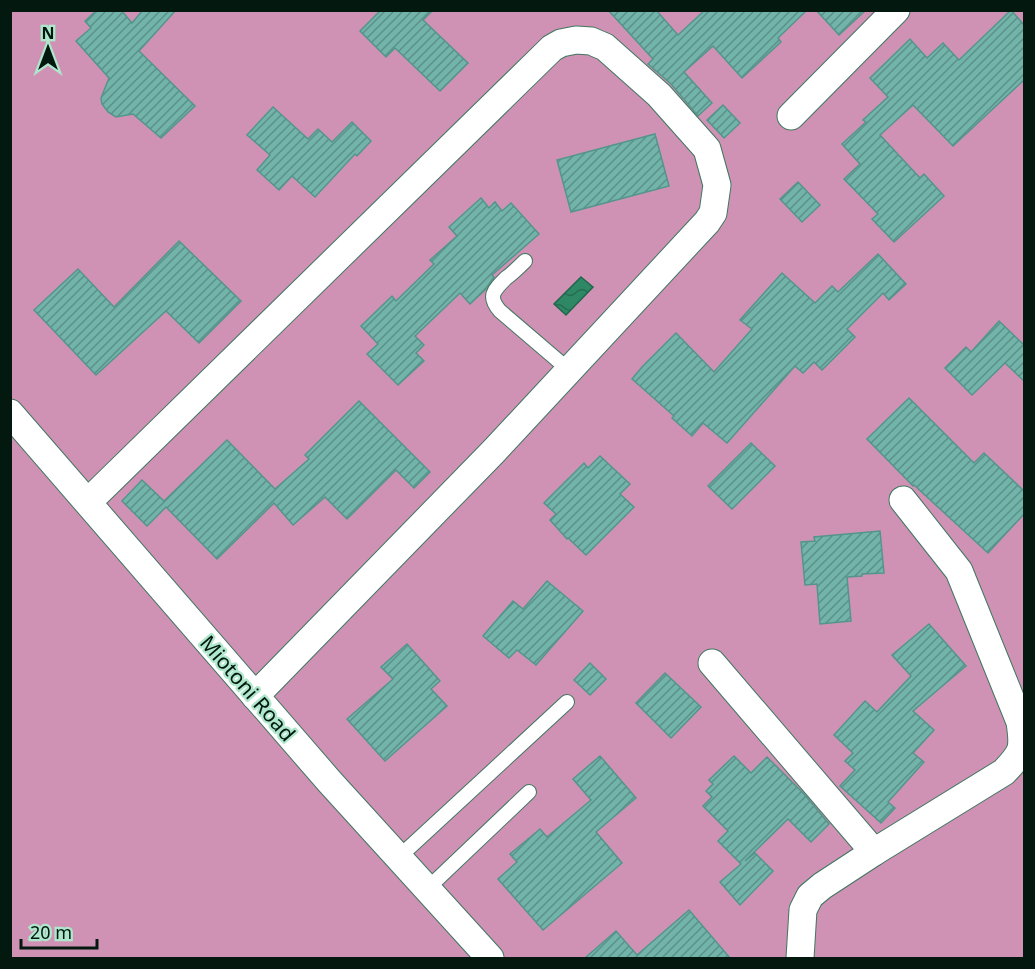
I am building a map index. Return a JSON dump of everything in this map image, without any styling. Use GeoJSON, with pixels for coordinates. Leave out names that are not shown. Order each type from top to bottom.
{"type":"FeatureCollection","features":[{"type":"Feature","properties":{"kind":"street"},"geometry":{"type":"LineString","coordinates":[[791,116],[896,10]]}},
{"type":"Feature","properties":{"kind":"street"},"geometry":{"type":"LineString","coordinates":[[88,502],[552,48],[561,43],[576,40],[591,41],[605,47],[659,95],[707,149],[717,185],[713,213],[707,222],[494,451],[255,696]]}},
{"type":"Feature","properties":{"kind":"street","name":"Miotoni Road"},"geometry":{"type":"LineString","coordinates":[[10,413],[255,696],[426,890],[490,958]]}},
{"type":"Feature","properties":{"kind":"street"},"geometry":{"type":"LineString","coordinates":[[800,958],[803,910],[810,896],[874,852],[1004,771],[1018,758],[1023,742],[1020,722],[959,570],[903,500]]}},
{"type":"Feature","properties":{"kind":"street"},"geometry":{"type":"LineString","coordinates":[[712,663],[874,852]]}},
{"type":"Feature","properties":{"kind":"lane"},"geometry":{"type":"LineString","coordinates":[[525,261],[495,289],[493,300],[495,306],[569,370]]}},
{"type":"Feature","properties":{"kind":"lane"},"geometry":{"type":"LineString","coordinates":[[398,858],[567,702]]}},
{"type":"Feature","properties":{"kind":"lane"},"geometry":{"type":"LineString","coordinates":[[426,890],[529,792]]}},
{"type":"Feature","properties":{"kind":"shaded area"},"geometry":{"type":"Polygon","coordinates":[[[11,11],[1024,11],[1024,958],[11,958],[11,11]]]}},
{"type":"Feature","properties":{"kind":"water"},"geometry":{"type":"Polygon","coordinates":[[[581,277],[593,287],[566,315],[554,304],[581,277]]]}},
{"type":"Feature","properties":{"kind":"building"},"geometry":{"type":"Polygon","coordinates":[[[97,10],[121,10],[132,23],[143,10],[176,10],[139,51],[195,106],[161,138],[133,114],[116,117],[102,104],[101,98],[109,78],[76,41],[91,28],[85,21],[97,10]]]}},
{"type":"Feature","properties":{"kind":"building"},"geometry":{"type":"Polygon","coordinates":[[[381,10],[433,10],[423,20],[468,63],[440,91],[395,48],[386,57],[360,31],[381,10]]]}},
{"type":"Feature","properties":{"kind":"building"},"geometry":{"type":"Polygon","coordinates":[[[608,10],[656,10],[678,35],[705,10],[807,10],[778,38],[781,42],[742,78],[713,46],[684,72],[712,103],[698,116],[671,84],[648,64],[653,59],[608,10]]]}},
{"type":"Feature","properties":{"kind":"building"},"geometry":{"type":"Polygon","coordinates":[[[816,10],[866,10],[839,35],[816,10]]]}},
{"type":"Feature","properties":{"kind":"building"},"geometry":{"type":"Polygon","coordinates":[[[1011,10],[1024,25],[1024,80],[953,146],[913,105],[880,135],[920,178],[924,174],[944,196],[894,242],[872,219],[878,214],[844,179],[860,164],[842,144],[888,97],[870,78],[910,39],[927,58],[943,43],[959,60],[1011,10]]]}},
{"type":"Feature","properties":{"kind":"building"},"geometry":{"type":"Polygon","coordinates":[[[723,105],[740,123],[724,138],[707,120],[723,105]]]}},
{"type":"Feature","properties":{"kind":"building"},"geometry":{"type":"Polygon","coordinates":[[[273,107],[308,139],[318,129],[332,142],[352,122],[371,141],[357,156],[355,154],[315,197],[292,176],[279,190],[257,170],[270,155],[247,135],[273,107]]]}},
{"type":"Feature","properties":{"kind":"building"},"geometry":{"type":"Polygon","coordinates":[[[655,134],[669,186],[571,212],[557,160],[655,134]]]}},
{"type":"Feature","properties":{"kind":"building"},"geometry":{"type":"Polygon","coordinates":[[[798,182],[820,205],[802,222],[780,199],[798,182]]]}},
{"type":"Feature","properties":{"kind":"building"},"geometry":{"type":"Polygon","coordinates":[[[481,198],[489,208],[495,202],[502,211],[511,203],[539,234],[492,275],[494,277],[485,290],[470,304],[460,293],[415,336],[424,345],[416,353],[424,361],[398,385],[367,354],[378,344],[361,326],[392,296],[396,301],[434,264],[430,260],[457,236],[449,227],[481,198]]]}},
{"type":"Feature","properties":{"kind":"building"},"geometry":{"type":"Polygon","coordinates":[[[179,241],[241,301],[199,343],[166,311],[96,375],[34,310],[78,269],[114,307],[179,241]]]}},
{"type":"Feature","properties":{"kind":"building"},"geometry":{"type":"Polygon","coordinates":[[[878,254],[906,284],[889,300],[883,293],[847,329],[855,337],[822,370],[814,362],[803,373],[795,366],[727,443],[703,423],[692,436],[672,418],[674,416],[632,379],[676,333],[714,372],[752,329],[740,320],[782,273],[815,303],[832,286],[838,292],[878,254]]]}},
{"type":"Feature","properties":{"kind":"building"},"geometry":{"type":"Polygon","coordinates":[[[999,321],[1024,345],[1024,381],[1005,363],[972,395],[945,368],[966,347],[971,352],[999,321]]]}},
{"type":"Feature","properties":{"kind":"building"},"geometry":{"type":"Polygon","coordinates":[[[909,398],[974,463],[984,453],[1024,491],[1024,514],[988,553],[913,486],[867,439],[909,398]]]}},
{"type":"Feature","properties":{"kind":"building"},"geometry":{"type":"Polygon","coordinates":[[[359,401],[430,472],[414,488],[396,470],[347,519],[325,497],[293,525],[274,503],[217,559],[166,507],[147,526],[122,501],[142,480],[164,501],[227,440],[275,489],[309,459],[305,455],[359,401]]]}},
{"type":"Feature","properties":{"kind":"building"},"geometry":{"type":"Polygon","coordinates":[[[751,443],[775,466],[732,509],[708,486],[751,443]]]}},
{"type":"Feature","properties":{"kind":"building"},"geometry":{"type":"Polygon","coordinates":[[[600,456],[630,484],[620,494],[634,507],[586,555],[550,520],[556,514],[544,503],[584,463],[588,468],[600,456]]]}},
{"type":"Feature","properties":{"kind":"building"},"geometry":{"type":"Polygon","coordinates":[[[880,531],[884,573],[847,577],[851,621],[820,624],[817,584],[805,585],[801,542],[815,541],[814,537],[880,531]]]}},
{"type":"Feature","properties":{"kind":"building"},"geometry":{"type":"Polygon","coordinates":[[[547,581],[583,611],[536,665],[517,650],[509,658],[483,636],[513,601],[523,609],[547,581]]]}},
{"type":"Feature","properties":{"kind":"building"},"geometry":{"type":"Polygon","coordinates":[[[929,624],[966,666],[913,711],[934,730],[913,753],[924,762],[888,802],[895,808],[881,823],[840,786],[855,770],[845,761],[853,753],[834,735],[865,701],[877,712],[911,676],[892,655],[929,624]]]}},
{"type":"Feature","properties":{"kind":"building"},"geometry":{"type":"Polygon","coordinates":[[[407,644],[440,681],[431,689],[447,706],[385,761],[347,719],[393,679],[381,667],[407,644]]]}},
{"type":"Feature","properties":{"kind":"building"},"geometry":{"type":"Polygon","coordinates":[[[590,663],[606,679],[590,695],[574,680],[590,663]]]}},
{"type":"Feature","properties":{"kind":"building"},"geometry":{"type":"Polygon","coordinates":[[[665,673],[701,707],[671,738],[636,703],[665,673]]]}},
{"type":"Feature","properties":{"kind":"building"},"geometry":{"type":"Polygon","coordinates":[[[600,756],[636,798],[596,832],[622,863],[543,930],[498,879],[517,862],[510,854],[540,829],[547,837],[591,800],[573,779],[600,756]]]}},
{"type":"Feature","properties":{"kind":"building"},"geometry":{"type":"Polygon","coordinates":[[[734,756],[751,773],[767,757],[804,794],[829,824],[811,842],[788,819],[745,861],[755,853],[773,871],[740,905],[720,882],[741,864],[718,841],[728,831],[703,806],[712,797],[706,791],[713,784],[709,780],[734,756]]]}},
{"type":"Feature","properties":{"kind":"building"},"geometry":{"type":"Polygon","coordinates":[[[689,910],[730,958],[585,958],[616,931],[637,955],[689,910]]]}}]}
